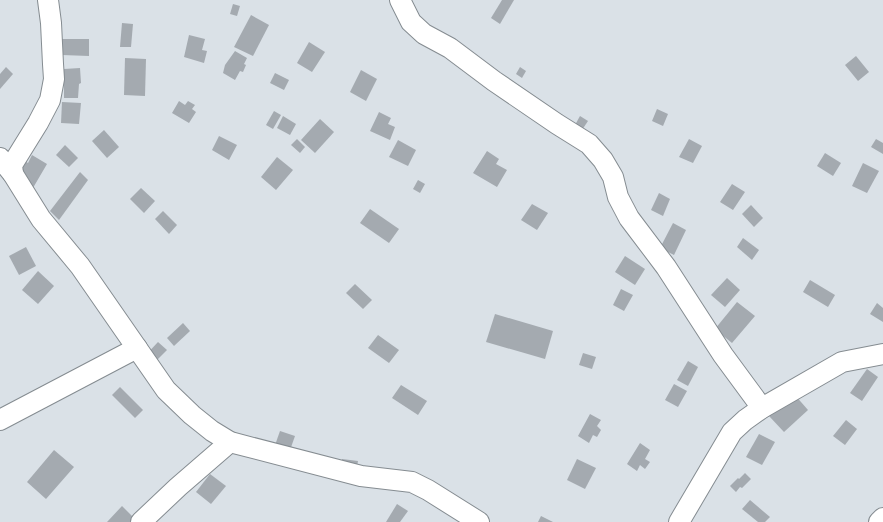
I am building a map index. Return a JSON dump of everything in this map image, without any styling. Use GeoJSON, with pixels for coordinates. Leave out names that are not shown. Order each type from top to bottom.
{"type":"FeatureCollection","features":[{"type":"Feature","properties":{"kind":"street"},"geometry":{"type":"LineString","coordinates":[[13,174],[12,165],[38,123],[50,100],[54,79],[54,64],[48,0]]}},
{"type":"Feature","properties":{"kind":"street"},"geometry":{"type":"LineString","coordinates":[[400,0],[411,22],[424,34],[450,48],[494,81],[557,124],[590,144],[603,160],[613,177],[618,197],[629,218],[666,267],[723,355],[762,408]]}},
{"type":"Feature","properties":{"kind":"street"},"geometry":{"type":"LineString","coordinates":[[0,158],[13,174],[41,219],[80,266],[166,390],[192,415],[212,431],[230,442],[361,476],[384,480],[412,482],[428,490],[479,522]]}},
{"type":"Feature","properties":{"kind":"street"},"geometry":{"type":"LineString","coordinates":[[0,420],[137,348]]}},
{"type":"Feature","properties":{"kind":"street"},"geometry":{"type":"LineString","coordinates":[[679,522],[732,432],[745,420],[762,408],[842,362],[883,354]]}},
{"type":"Feature","properties":{"kind":"street"},"geometry":{"type":"LineString","coordinates":[[140,522],[230,442]]}},
{"type":"Feature","properties":{"kind":"street"},"geometry":{"type":"LineString","coordinates":[[879,522],[883,518]]}},
{"type":"Feature","properties":{"kind":"building"},"geometry":{"type":"Polygon","coordinates":[[[502,0],[514,0],[500,24],[491,18],[502,0]]]}},
{"type":"Feature","properties":{"kind":"building"},"geometry":{"type":"Polygon","coordinates":[[[233,4],[240,6],[237,16],[230,14],[233,4]]]}},
{"type":"Feature","properties":{"kind":"building"},"geometry":{"type":"Polygon","coordinates":[[[251,15],[269,25],[253,56],[234,47],[251,15]]]}},
{"type":"Feature","properties":{"kind":"building"},"geometry":{"type":"Polygon","coordinates":[[[122,23],[133,24],[131,47],[120,47],[122,23]]]}},
{"type":"Feature","properties":{"kind":"building"},"geometry":{"type":"Polygon","coordinates":[[[189,35],[205,39],[202,50],[207,51],[204,63],[184,57],[189,35]]]}},
{"type":"Feature","properties":{"kind":"building"},"geometry":{"type":"Polygon","coordinates":[[[62,39],[89,39],[89,56],[62,55],[62,39]]]}},
{"type":"Feature","properties":{"kind":"building"},"geometry":{"type":"Polygon","coordinates":[[[309,42],[325,52],[312,72],[297,63],[309,42]]]}},
{"type":"Feature","properties":{"kind":"building"},"geometry":{"type":"Polygon","coordinates":[[[235,51],[247,58],[244,64],[246,65],[243,72],[240,71],[235,80],[223,73],[225,65],[235,51]]]}},
{"type":"Feature","properties":{"kind":"building"},"geometry":{"type":"Polygon","coordinates":[[[856,56],[869,72],[858,81],[845,65],[856,56]]]}},
{"type":"Feature","properties":{"kind":"building"},"geometry":{"type":"Polygon","coordinates":[[[125,58],[146,59],[145,96],[124,95],[125,58]]]}},
{"type":"Feature","properties":{"kind":"building"},"geometry":{"type":"Polygon","coordinates":[[[6,67],[13,74],[0,89],[0,74],[6,67]]]}},
{"type":"Feature","properties":{"kind":"building"},"geometry":{"type":"Polygon","coordinates":[[[520,67],[526,71],[522,78],[516,74],[520,67]]]}},
{"type":"Feature","properties":{"kind":"building"},"geometry":{"type":"Polygon","coordinates":[[[80,68],[81,83],[79,84],[78,98],[64,98],[64,69],[80,68]]]}},
{"type":"Feature","properties":{"kind":"building"},"geometry":{"type":"Polygon","coordinates":[[[361,70],[377,79],[366,101],[350,92],[361,70]]]}},
{"type":"Feature","properties":{"kind":"building"},"geometry":{"type":"Polygon","coordinates":[[[275,73],[289,80],[284,90],[270,83],[275,73]]]}},
{"type":"Feature","properties":{"kind":"building"},"geometry":{"type":"Polygon","coordinates":[[[179,101],[185,105],[188,101],[195,105],[192,109],[196,112],[189,123],[172,113],[179,101]]]}},
{"type":"Feature","properties":{"kind":"building"},"geometry":{"type":"Polygon","coordinates":[[[62,102],[81,103],[79,124],[61,123],[62,102]]]}},
{"type":"Feature","properties":{"kind":"building"},"geometry":{"type":"Polygon","coordinates":[[[657,109],[668,114],[663,126],[652,121],[657,109]]]}},
{"type":"Feature","properties":{"kind":"building"},"geometry":{"type":"Polygon","coordinates":[[[274,111],[281,115],[273,129],[266,125],[274,111]]]}},
{"type":"Feature","properties":{"kind":"building"},"geometry":{"type":"Polygon","coordinates":[[[379,112],[391,118],[388,124],[395,127],[390,140],[370,131],[379,112]]]}},
{"type":"Feature","properties":{"kind":"building"},"geometry":{"type":"Polygon","coordinates":[[[283,116],[296,124],[290,135],[277,128],[283,116]]]}},
{"type":"Feature","properties":{"kind":"building"},"geometry":{"type":"Polygon","coordinates":[[[580,116],[588,121],[582,130],[575,125],[580,116]]]}},
{"type":"Feature","properties":{"kind":"building"},"geometry":{"type":"Polygon","coordinates":[[[320,119],[334,132],[315,153],[301,140],[320,119]]]}},
{"type":"Feature","properties":{"kind":"building"},"geometry":{"type":"Polygon","coordinates":[[[104,130],[119,147],[107,158],[92,141],[104,130]]]}},
{"type":"Feature","properties":{"kind":"building"},"geometry":{"type":"Polygon","coordinates":[[[219,136],[237,145],[229,160],[212,150],[219,136]]]}},
{"type":"Feature","properties":{"kind":"building"},"geometry":{"type":"Polygon","coordinates":[[[297,139],[305,147],[300,153],[291,145],[297,139]]]}},
{"type":"Feature","properties":{"kind":"building"},"geometry":{"type":"Polygon","coordinates":[[[689,139],[702,146],[693,163],[679,157],[689,139]]]}},
{"type":"Feature","properties":{"kind":"building"},"geometry":{"type":"Polygon","coordinates":[[[876,139],[883,143],[883,154],[871,147],[876,139]]]}},
{"type":"Feature","properties":{"kind":"building"},"geometry":{"type":"Polygon","coordinates":[[[398,140],[416,150],[408,166],[389,157],[398,140]]]}},
{"type":"Feature","properties":{"kind":"building"},"geometry":{"type":"Polygon","coordinates":[[[65,145],[78,158],[69,167],[56,155],[65,145]]]}},
{"type":"Feature","properties":{"kind":"building"},"geometry":{"type":"Polygon","coordinates":[[[487,151],[499,159],[496,164],[507,170],[497,187],[473,173],[487,151]]]}},
{"type":"Feature","properties":{"kind":"building"},"geometry":{"type":"Polygon","coordinates":[[[825,153],[841,163],[833,176],[817,166],[825,153]]]}},
{"type":"Feature","properties":{"kind":"building"},"geometry":{"type":"Polygon","coordinates":[[[32,155],[47,164],[30,193],[22,171],[23,160],[28,163],[32,155]]]}},
{"type":"Feature","properties":{"kind":"building"},"geometry":{"type":"Polygon","coordinates":[[[277,157],[293,170],[276,190],[261,177],[277,157]]]}},
{"type":"Feature","properties":{"kind":"building"},"geometry":{"type":"Polygon","coordinates":[[[863,163],[879,171],[867,193],[852,186],[863,163]]]}},
{"type":"Feature","properties":{"kind":"building"},"geometry":{"type":"Polygon","coordinates":[[[80,172],[88,180],[59,220],[50,211],[80,172]]]}},
{"type":"Feature","properties":{"kind":"building"},"geometry":{"type":"Polygon","coordinates":[[[418,180],[425,184],[420,193],[413,189],[418,180]]]}},
{"type":"Feature","properties":{"kind":"building"},"geometry":{"type":"Polygon","coordinates":[[[732,184],[745,192],[733,210],[720,202],[732,184]]]}},
{"type":"Feature","properties":{"kind":"building"},"geometry":{"type":"Polygon","coordinates":[[[141,188],[155,201],[144,213],[130,199],[141,188]]]}},
{"type":"Feature","properties":{"kind":"building"},"geometry":{"type":"Polygon","coordinates":[[[659,193],[670,199],[663,216],[651,210],[659,193]]]}},
{"type":"Feature","properties":{"kind":"building"},"geometry":{"type":"Polygon","coordinates":[[[532,204],[548,213],[537,230],[521,220],[532,204]]]}},
{"type":"Feature","properties":{"kind":"building"},"geometry":{"type":"Polygon","coordinates":[[[751,205],[763,218],[754,227],[742,214],[751,205]]]}},
{"type":"Feature","properties":{"kind":"building"},"geometry":{"type":"Polygon","coordinates":[[[370,209],[399,229],[389,243],[360,223],[370,209]]]}},
{"type":"Feature","properties":{"kind":"building"},"geometry":{"type":"Polygon","coordinates":[[[163,211],[177,225],[169,234],[155,219],[163,211]]]}},
{"type":"Feature","properties":{"kind":"building"},"geometry":{"type":"Polygon","coordinates":[[[673,223],[686,230],[674,255],[660,248],[673,223]]]}},
{"type":"Feature","properties":{"kind":"building"},"geometry":{"type":"Polygon","coordinates":[[[743,238],[759,250],[752,260],[737,247],[743,238]]]}},
{"type":"Feature","properties":{"kind":"building"},"geometry":{"type":"Polygon","coordinates":[[[26,247],[36,266],[19,275],[9,256],[26,247]]]}},
{"type":"Feature","properties":{"kind":"building"},"geometry":{"type":"Polygon","coordinates":[[[625,256],[645,269],[635,285],[615,272],[625,256]]]}},
{"type":"Feature","properties":{"kind":"building"},"geometry":{"type":"Polygon","coordinates":[[[38,271],[54,286],[38,304],[22,290],[38,271]]]}},
{"type":"Feature","properties":{"kind":"building"},"geometry":{"type":"Polygon","coordinates":[[[727,278],[740,290],[725,307],[711,295],[727,278]]]}},
{"type":"Feature","properties":{"kind":"building"},"geometry":{"type":"Polygon","coordinates":[[[810,280],[835,295],[828,307],[803,292],[810,280]]]}},
{"type":"Feature","properties":{"kind":"building"},"geometry":{"type":"Polygon","coordinates":[[[355,284],[372,300],[363,309],[346,293],[355,284]]]}},
{"type":"Feature","properties":{"kind":"building"},"geometry":{"type":"Polygon","coordinates":[[[621,289],[633,295],[624,311],[613,305],[621,289]]]}},
{"type":"Feature","properties":{"kind":"building"},"geometry":{"type":"Polygon","coordinates":[[[737,302],[755,316],[732,343],[715,329],[737,302]]]}},
{"type":"Feature","properties":{"kind":"building"},"geometry":{"type":"Polygon","coordinates":[[[877,303],[883,308],[883,322],[870,314],[877,303]]]}},
{"type":"Feature","properties":{"kind":"building"},"geometry":{"type":"Polygon","coordinates":[[[495,314],[553,331],[545,359],[486,342],[495,314]]]}},
{"type":"Feature","properties":{"kind":"building"},"geometry":{"type":"Polygon","coordinates":[[[183,323],[190,331],[174,346],[167,338],[183,323]]]}},
{"type":"Feature","properties":{"kind":"building"},"geometry":{"type":"Polygon","coordinates":[[[378,335],[399,350],[389,363],[368,348],[378,335]]]}},
{"type":"Feature","properties":{"kind":"building"},"geometry":{"type":"Polygon","coordinates":[[[158,342],[167,350],[153,364],[144,357],[158,342]]]}},
{"type":"Feature","properties":{"kind":"building"},"geometry":{"type":"Polygon","coordinates":[[[583,353],[596,357],[592,369],[579,365],[583,353]]]}},
{"type":"Feature","properties":{"kind":"building"},"geometry":{"type":"Polygon","coordinates":[[[688,361],[698,367],[688,386],[677,380],[688,361]]]}},
{"type":"Feature","properties":{"kind":"building"},"geometry":{"type":"Polygon","coordinates":[[[867,369],[878,377],[862,401],[850,393],[867,369]]]}},
{"type":"Feature","properties":{"kind":"building"},"geometry":{"type":"Polygon","coordinates":[[[674,384],[687,391],[678,407],[665,400],[674,384]]]}},
{"type":"Feature","properties":{"kind":"building"},"geometry":{"type":"Polygon","coordinates":[[[401,385],[427,401],[418,415],[392,398],[401,385]]]}},
{"type":"Feature","properties":{"kind":"building"},"geometry":{"type":"Polygon","coordinates":[[[120,387],[143,410],[135,418],[112,395],[120,387]]]}},
{"type":"Feature","properties":{"kind":"building"},"geometry":{"type":"Polygon","coordinates":[[[794,394],[808,410],[784,432],[769,416],[794,394]]]}},
{"type":"Feature","properties":{"kind":"building"},"geometry":{"type":"Polygon","coordinates":[[[590,414],[601,420],[597,426],[601,430],[597,437],[593,435],[589,443],[578,436],[590,414]]]}},
{"type":"Feature","properties":{"kind":"building"},"geometry":{"type":"Polygon","coordinates":[[[846,420],[857,429],[845,445],[833,436],[846,420]]]}},
{"type":"Feature","properties":{"kind":"building"},"geometry":{"type":"Polygon","coordinates":[[[280,431],[295,436],[289,453],[274,448],[280,431]]]}},
{"type":"Feature","properties":{"kind":"building"},"geometry":{"type":"Polygon","coordinates":[[[759,434],[775,442],[762,465],[746,457],[759,434]]]}},
{"type":"Feature","properties":{"kind":"building"},"geometry":{"type":"Polygon","coordinates":[[[640,443],[650,450],[645,459],[650,462],[645,469],[640,465],[637,471],[627,464],[640,443]]]}},
{"type":"Feature","properties":{"kind":"building"},"geometry":{"type":"Polygon","coordinates":[[[54,450],[74,467],[46,499],[27,482],[54,450]]]}},
{"type":"Feature","properties":{"kind":"building"},"geometry":{"type":"Polygon","coordinates":[[[342,459],[358,461],[356,472],[341,471],[342,459]]]}},
{"type":"Feature","properties":{"kind":"building"},"geometry":{"type":"Polygon","coordinates":[[[577,459],[596,468],[585,489],[567,480],[577,459]]]}},
{"type":"Feature","properties":{"kind":"building"},"geometry":{"type":"Polygon","coordinates":[[[745,473],[751,479],[736,492],[730,486],[745,473]]]}},
{"type":"Feature","properties":{"kind":"building"},"geometry":{"type":"Polygon","coordinates":[[[210,474],[226,486],[211,504],[196,492],[210,474]]]}},
{"type":"Feature","properties":{"kind":"building"},"geometry":{"type":"Polygon","coordinates":[[[750,500],[770,517],[765,522],[758,522],[742,509],[750,500]]]}},
{"type":"Feature","properties":{"kind":"building"},"geometry":{"type":"Polygon","coordinates":[[[397,504],[408,511],[400,522],[386,522],[397,504]]]}},
{"type":"Feature","properties":{"kind":"building"},"geometry":{"type":"Polygon","coordinates":[[[122,506],[134,518],[130,522],[107,522],[122,506]]]}},
{"type":"Feature","properties":{"kind":"building"},"geometry":{"type":"Polygon","coordinates":[[[541,516],[553,522],[538,522],[541,516]]]}}]}
